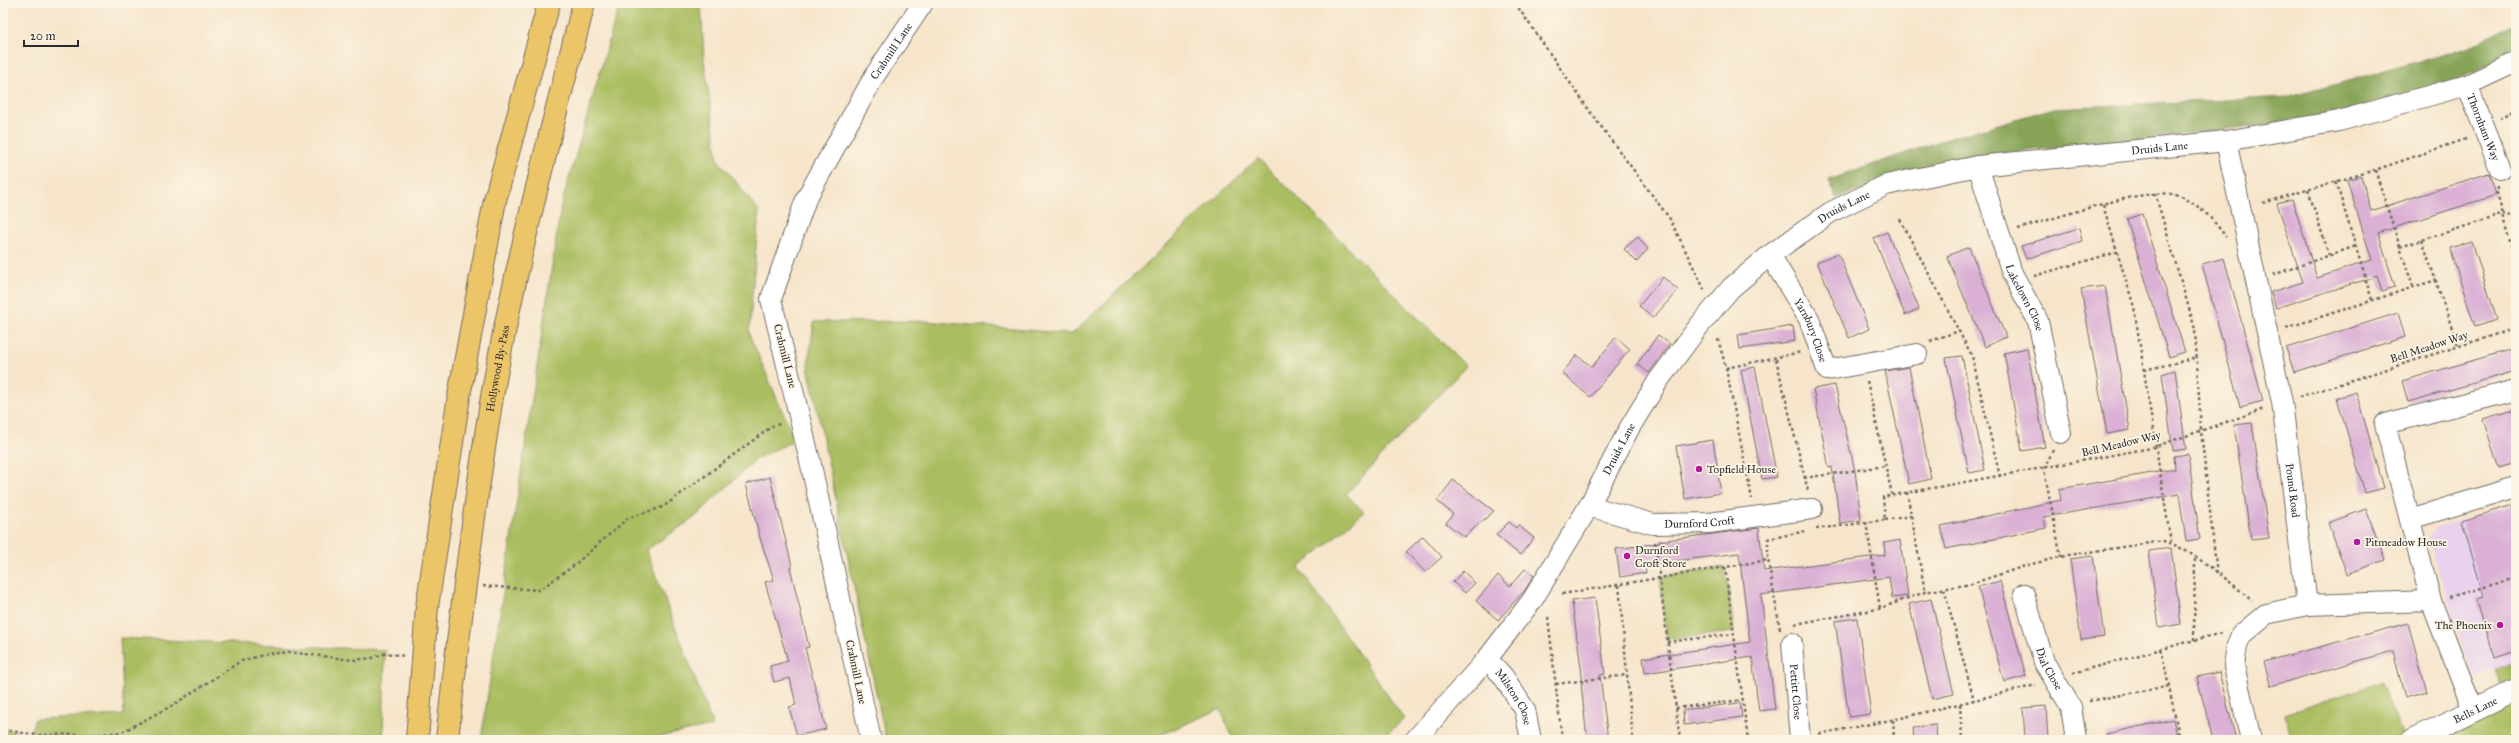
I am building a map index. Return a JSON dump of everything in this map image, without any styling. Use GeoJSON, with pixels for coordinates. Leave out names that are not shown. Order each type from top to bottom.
{"type":"FeatureCollection","features":[{"type":"Feature","properties":{"kind":"highway"},"geometry":{"type":"LineString","coordinates":[[417,740],[427,607],[454,428],[495,200],[549,3]]}},
{"type":"Feature","properties":{"kind":"highway","name":"Hollywood By-Pass"},"geometry":{"type":"LineString","coordinates":[[447,740],[460,615],[491,402],[533,202],[584,3]]}},
{"type":"Feature","properties":{"kind":"street","name":"Crabmill Lane"},"geometry":{"type":"LineString","coordinates":[[871,740],[800,419],[771,299],[806,199],[875,75],[924,3]]}},
{"type":"Feature","properties":{"kind":"street","name":"Druids Lane"},"geometry":{"type":"LineString","coordinates":[[1415,740],[1487,659],[1532,599],[1589,506],[1630,427],[1658,381],[1714,309],[1731,288],[1770,255],[1831,212],[1860,196],[1886,185],[1978,166],[2226,141],[2339,121],[2467,84],[2516,62]]}},
{"type":"Feature","properties":{"kind":"street","name":"Thornham Way"},"geometry":{"type":"LineString","coordinates":[[2467,84],[2500,169]]}},
{"type":"Feature","properties":{"kind":"street","name":"Pound Road"},"geometry":{"type":"LineString","coordinates":[[2226,141],[2255,282],[2268,334],[2282,402],[2307,605]]}},
{"type":"Feature","properties":{"kind":"street","name":"Lakedown Close"},"geometry":{"type":"LineString","coordinates":[[1978,166],[2016,282],[2038,321],[2061,433]]}},
{"type":"Feature","properties":{"kind":"street","name":"Yarnbury Close"},"geometry":{"type":"LineString","coordinates":[[1770,255],[1809,319],[1827,370],[1917,354]]}},
{"type":"Feature","properties":{"kind":"street"},"geometry":{"type":"LineString","coordinates":[[2473,710],[2431,601],[2385,424],[2516,390]]}},
{"type":"Feature","properties":{"kind":"street"},"geometry":{"type":"LineString","coordinates":[[2410,519],[2516,487]]}},
{"type":"Feature","properties":{"kind":"street","name":"Durnford Croft"},"geometry":{"type":"LineString","coordinates":[[1589,506],[1653,524],[1709,523],[1812,509]]}},
{"type":"Feature","properties":{"kind":"street","name":"Dial Close"},"geometry":{"type":"LineString","coordinates":[[2024,594],[2044,662],[2071,707],[2076,740]]}},
{"type":"Feature","properties":{"kind":"street"},"geometry":{"type":"LineString","coordinates":[[2251,740],[2234,666],[2237,645],[2241,635],[2266,614],[2307,605],[2431,601]]}},
{"type":"Feature","properties":{"kind":"street","name":"Pettitt Close"},"geometry":{"type":"LineString","coordinates":[[1792,643],[1800,737]]}},
{"type":"Feature","properties":{"kind":"street","name":"Milston Close"},"geometry":{"type":"LineString","coordinates":[[1487,659],[1503,676],[1525,710],[1531,740]]}},
{"type":"Feature","properties":{"kind":"street","name":"Bells Lane"},"geometry":{"type":"LineString","coordinates":[[2413,740],[2516,690]]}},
{"type":"Feature","properties":{"kind":"path"},"geometry":{"type":"LineString","coordinates":[[1515,3],[1591,113],[1670,219],[1678,232],[1714,309]]}},
{"type":"Feature","properties":{"kind":"path"},"geometry":{"type":"LineString","coordinates":[[2264,203],[2375,170],[2486,132]]}},
{"type":"Feature","properties":{"kind":"path"},"geometry":{"type":"LineString","coordinates":[[2500,169],[2497,194],[2516,259]]}},
{"type":"Feature","properties":{"kind":"path"},"geometry":{"type":"LineString","coordinates":[[2375,170],[2413,287]]}},
{"type":"Feature","properties":{"kind":"path"},"geometry":{"type":"LineString","coordinates":[[2336,182],[2372,300]]}},
{"type":"Feature","properties":{"kind":"path"},"geometry":{"type":"LineString","coordinates":[[2308,190],[2329,255]]}},
{"type":"Feature","properties":{"kind":"path"},"geometry":{"type":"LineString","coordinates":[[2000,235],[2102,205],[2155,193],[2175,195],[2200,208],[2228,239]]}},
{"type":"Feature","properties":{"kind":"path"},"geometry":{"type":"LineString","coordinates":[[2155,193],[2195,329],[2201,431],[2217,574]]}},
{"type":"Feature","properties":{"kind":"path"},"geometry":{"type":"LineString","coordinates":[[2102,205],[2134,307],[2171,543]]}},
{"type":"Feature","properties":{"kind":"path"},"geometry":{"type":"LineString","coordinates":[[2400,247],[2504,214],[2516,215]]}},
{"type":"Feature","properties":{"kind":"path"},"geometry":{"type":"LineString","coordinates":[[1900,219],[1972,356],[2000,477]]}},
{"type":"Feature","properties":{"kind":"path"},"geometry":{"type":"LineString","coordinates":[[2422,240],[2458,346]]}},
{"type":"Feature","properties":{"kind":"path"},"geometry":{"type":"LineString","coordinates":[[2255,282],[2356,246]]}},
{"type":"Feature","properties":{"kind":"path"},"geometry":{"type":"LineString","coordinates":[[2016,282],[2117,252]]}},
{"type":"Feature","properties":{"kind":"path"},"geometry":{"type":"LineString","coordinates":[[2268,334],[2436,280]]}},
{"type":"Feature","properties":{"kind":"path","name":"Bell Meadow Way"},"geometry":{"type":"LineString","coordinates":[[1892,495],[2044,469],[2156,446],[2282,402],[2516,328]]}},
{"type":"Feature","properties":{"kind":"path"},"geometry":{"type":"LineString","coordinates":[[1917,354],[1932,340],[1959,331]]}},
{"type":"Feature","properties":{"kind":"path"},"geometry":{"type":"LineString","coordinates":[[1718,339],[1726,368],[1756,516]]}},
{"type":"Feature","properties":{"kind":"path"},"geometry":{"type":"LineString","coordinates":[[1726,368],[1776,359],[1819,347]]}},
{"type":"Feature","properties":{"kind":"path"},"geometry":{"type":"LineString","coordinates":[[2144,370],[2197,358]]}},
{"type":"Feature","properties":{"kind":"path"},"geometry":{"type":"LineString","coordinates":[[1776,359],[1812,509]]}},
{"type":"Feature","properties":{"kind":"path"},"geometry":{"type":"LineString","coordinates":[[1863,363],[1892,495],[1883,497],[1885,520]]}},
{"type":"Feature","properties":{"kind":"path"},"geometry":{"type":"LineString","coordinates":[[480,593],[481,586],[539,590],[572,567],[628,518],[663,507],[774,425],[800,419]]}},
{"type":"Feature","properties":{"kind":"path"},"geometry":{"type":"LineString","coordinates":[[2061,433],[2044,469],[2061,557]]}},
{"type":"Feature","properties":{"kind":"path"},"geometry":{"type":"LineString","coordinates":[[1804,478],[1885,466]]}},
{"type":"Feature","properties":{"kind":"path"},"geometry":{"type":"LineString","coordinates":[[1907,492],[1925,592]]}},
{"type":"Feature","properties":{"kind":"path"},"geometry":{"type":"LineString","coordinates":[[1792,643],[1778,627],[1768,560],[1768,538],[1810,530],[1911,516]]}},
{"type":"Feature","properties":{"kind":"path"},"geometry":{"type":"LineString","coordinates":[[1866,522],[1880,608]]}},
{"type":"Feature","properties":{"kind":"path"},"geometry":{"type":"LineString","coordinates":[[1653,524],[1680,740]]}},
{"type":"Feature","properties":{"kind":"path"},"geometry":{"type":"LineString","coordinates":[[2194,640],[2195,557]]}},
{"type":"Feature","properties":{"kind":"path"},"geometry":{"type":"LineString","coordinates":[[1562,594],[1768,560]]}},
{"type":"Feature","properties":{"kind":"path"},"geometry":{"type":"LineString","coordinates":[[1725,567],[1743,700],[1750,740],[1829,734],[1893,720],[2054,679],[2235,629],[2247,629]]}},
{"type":"Feature","properties":{"kind":"path"},"geometry":{"type":"LineString","coordinates":[[2431,601],[2516,578]]}},
{"type":"Feature","properties":{"kind":"path"},"geometry":{"type":"LineString","coordinates":[[1619,585],[1633,740]]}},
{"type":"Feature","properties":{"kind":"path"},"geometry":{"type":"LineString","coordinates":[[1944,589],[1974,700]]}},
{"type":"Feature","properties":{"kind":"path"},"geometry":{"type":"LineString","coordinates":[[1548,617],[1562,740]]}},
{"type":"Feature","properties":{"kind":"path"},"geometry":{"type":"LineString","coordinates":[[1667,642],[1734,634]]}},
{"type":"Feature","properties":{"kind":"path"},"geometry":{"type":"LineString","coordinates":[[2161,649],[2180,740]]}},
{"type":"Feature","properties":{"kind":"path"},"geometry":{"type":"LineString","coordinates":[[3,730],[37,735],[102,734],[122,732],[173,704],[241,660],[271,653],[297,653],[353,660],[372,658],[386,653],[423,659]]}},
{"type":"Feature","properties":{"kind":"path"},"geometry":{"type":"LineString","coordinates":[[1556,684],[1627,674]]}},
{"type":"Feature","properties":{"kind":"path"},"geometry":{"type":"LineString","coordinates":[[2071,707],[2079,703],[2168,686]]}},
{"type":"Feature","properties":{"kind":"path"},"geometry":{"type":"LineString","coordinates":[[1676,708],[1743,700]]}},
{"type":"Feature","properties":{"kind":"path"},"geometry":{"type":"LineString","coordinates":[[1960,704],[1962,740]]}},
{"type":"Feature","properties":{"kind":"path"},"geometry":{"type":"LineString","coordinates":[[1893,720],[1894,740]]}},
{"type":"Feature","properties":{"kind":"shaded area"},"geometry":{"type":"Polygon","coordinates":[[[2516,503],[2516,661],[2473,679],[2428,538],[2437,528],[2516,503]]]}},
{"type":"Feature","properties":{"kind":"green space"},"geometry":{"type":"Polygon","coordinates":[[[620,3],[701,3],[704,60],[718,160],[759,211],[749,334],[795,440],[756,459],[694,518],[646,550],[713,726],[643,740],[481,740],[561,206],[620,3]]]}},
{"type":"Feature","properties":{"kind":"green space"},"geometry":{"type":"Polygon","coordinates":[[[2516,23],[2516,53],[2459,79],[2329,116],[2164,137],[1963,157],[1836,198],[1829,180],[1940,141],[2054,108],[2290,97],[2467,48],[2516,23]]]}},
{"type":"Feature","properties":{"kind":"green space"},"geometry":{"type":"Polygon","coordinates":[[[1258,158],[1466,366],[1346,494],[1364,512],[1299,568],[1404,719],[1380,740],[1234,740],[1220,709],[1149,740],[886,740],[808,366],[814,322],[925,321],[1072,334],[1258,158]]]}},
{"type":"Feature","properties":{"kind":"green space"},"geometry":{"type":"Polygon","coordinates":[[[1725,567],[1734,632],[1667,639],[1660,577],[1725,567]]]}},
{"type":"Feature","properties":{"kind":"green space"},"geometry":{"type":"Polygon","coordinates":[[[120,638],[385,650],[383,740],[3,740],[3,728],[28,738],[35,719],[124,715],[120,638]]]}},
{"type":"Feature","properties":{"kind":"green space"},"geometry":{"type":"Polygon","coordinates":[[[2516,661],[2516,680],[2502,687],[2495,670],[2516,661]]]}},
{"type":"Feature","properties":{"kind":"green space"},"geometry":{"type":"Polygon","coordinates":[[[2381,682],[2402,735],[2389,740],[2290,740],[2285,714],[2381,682]]]}},
{"type":"Feature","properties":{"kind":"green space"},"geometry":{"type":"Polygon","coordinates":[[[2516,700],[2516,740],[2434,740],[2516,700]]]}},
{"type":"Feature","properties":{"kind":"building"},"geometry":{"type":"Polygon","coordinates":[[[2489,173],[2496,195],[2378,233],[2395,287],[2382,291],[2377,276],[2276,308],[2271,292],[2303,282],[2277,203],[2292,199],[2317,278],[2372,260],[2347,180],[2361,176],[2371,211],[2489,173]]]}},
{"type":"Feature","properties":{"kind":"building"},"geometry":{"type":"Polygon","coordinates":[[[2142,214],[2185,352],[2169,357],[2127,219],[2142,214]]]}},
{"type":"Feature","properties":{"kind":"building"},"geometry":{"type":"Polygon","coordinates":[[[2079,228],[2082,241],[2026,259],[2021,246],[2079,228]]]}},
{"type":"Feature","properties":{"kind":"building"},"geometry":{"type":"Polygon","coordinates":[[[1887,232],[1919,309],[1905,315],[1874,238],[1887,232]]]}},
{"type":"Feature","properties":{"kind":"building"},"geometry":{"type":"Polygon","coordinates":[[[1638,237],[1648,249],[1637,262],[1624,249],[1638,237]]]}},
{"type":"Feature","properties":{"kind":"building"},"geometry":{"type":"Polygon","coordinates":[[[2472,241],[2497,320],[2475,327],[2450,248],[2472,241]]]}},
{"type":"Feature","properties":{"kind":"building"},"geometry":{"type":"Polygon","coordinates":[[[1969,247],[2006,337],[1985,347],[1947,256],[1969,247]]]}},
{"type":"Feature","properties":{"kind":"building"},"geometry":{"type":"Polygon","coordinates":[[[1838,253],[1869,329],[1849,338],[1817,262],[1838,253]]]}},
{"type":"Feature","properties":{"kind":"building"},"geometry":{"type":"Polygon","coordinates":[[[2224,258],[2263,401],[2240,407],[2202,264],[2224,258]]]}},
{"type":"Feature","properties":{"kind":"building"},"geometry":{"type":"Polygon","coordinates":[[[1663,277],[1678,290],[1653,318],[1639,306],[1663,277]]]}},
{"type":"Feature","properties":{"kind":"building"},"geometry":{"type":"Polygon","coordinates":[[[2105,286],[2130,430],[2107,434],[2081,289],[2105,286]]]}},
{"type":"Feature","properties":{"kind":"building"},"geometry":{"type":"Polygon","coordinates":[[[2398,313],[2405,337],[2294,372],[2286,348],[2398,313]]]}},
{"type":"Feature","properties":{"kind":"building"},"geometry":{"type":"Polygon","coordinates":[[[1793,326],[1795,341],[1740,349],[1738,335],[1793,326]]]}},
{"type":"Feature","properties":{"kind":"building"},"geometry":{"type":"Polygon","coordinates":[[[1658,335],[1670,344],[1649,373],[1637,364],[1658,335]]]}},
{"type":"Feature","properties":{"kind":"building"},"geometry":{"type":"Polygon","coordinates":[[[1616,337],[1630,349],[1590,397],[1562,373],[1577,355],[1592,367],[1616,337]]]}},
{"type":"Feature","properties":{"kind":"building"},"geometry":{"type":"Polygon","coordinates":[[[2027,348],[2045,447],[2022,451],[2004,353],[2027,348]]]}},
{"type":"Feature","properties":{"kind":"building"},"geometry":{"type":"Polygon","coordinates":[[[2516,348],[2516,371],[2408,402],[2402,381],[2516,348]]]}},
{"type":"Feature","properties":{"kind":"building"},"geometry":{"type":"Polygon","coordinates":[[[1962,356],[1985,470],[1969,473],[1946,358],[1962,356]]]}},
{"type":"Feature","properties":{"kind":"building"},"geometry":{"type":"Polygon","coordinates":[[[1755,367],[1777,477],[1762,479],[1741,370],[1755,367]]]}},
{"type":"Feature","properties":{"kind":"building"},"geometry":{"type":"Polygon","coordinates":[[[1909,367],[1931,479],[1909,484],[1885,371],[1909,367]]]}},
{"type":"Feature","properties":{"kind":"building"},"geometry":{"type":"Polygon","coordinates":[[[2175,370],[2186,449],[2173,451],[2162,374],[2175,370]]]}},
{"type":"Feature","properties":{"kind":"building"},"geometry":{"type":"Polygon","coordinates":[[[1835,385],[1855,471],[1861,520],[1840,523],[1832,467],[1829,468],[1813,389],[1835,385]]]}},
{"type":"Feature","properties":{"kind":"building"},"geometry":{"type":"Polygon","coordinates":[[[2356,392],[2384,488],[2365,493],[2337,398],[2356,392]]]}},
{"type":"Feature","properties":{"kind":"building"},"geometry":{"type":"Polygon","coordinates":[[[2516,409],[2516,464],[2499,469],[2483,419],[2516,409]]]}},
{"type":"Feature","properties":{"kind":"building"},"geometry":{"type":"Polygon","coordinates":[[[2252,423],[2269,538],[2251,540],[2234,425],[2252,423]]]}},
{"type":"Feature","properties":{"kind":"building","name":"Topfield House"},"geometry":{"type":"Polygon","coordinates":[[[1713,440],[1721,493],[1685,499],[1676,446],[1713,440]]]}},
{"type":"Feature","properties":{"kind":"building"},"geometry":{"type":"Polygon","coordinates":[[[2188,454],[2200,539],[2186,541],[2179,494],[2044,517],[2046,528],[1946,549],[1941,526],[2061,500],[2059,489],[2175,469],[2174,456],[2188,454]]]}},
{"type":"Feature","properties":{"kind":"building"},"geometry":{"type":"Polygon","coordinates":[[[770,477],[792,566],[790,567],[809,647],[805,648],[826,729],[797,736],[789,707],[796,705],[790,678],[774,682],[770,666],[788,661],[765,582],[774,580],[760,538],[746,484],[770,477]]]}},
{"type":"Feature","properties":{"kind":"building"},"geometry":{"type":"Polygon","coordinates":[[[1453,480],[1494,511],[1464,537],[1446,523],[1453,514],[1437,501],[1453,480]]]}},
{"type":"Feature","properties":{"kind":"building"},"geometry":{"type":"Polygon","coordinates":[[[2513,505],[2516,516],[2516,651],[2495,658],[2476,599],[2484,597],[2462,521],[2513,505]]]}},
{"type":"Feature","properties":{"kind":"building","name":"Pitmeadow House"},"geometry":{"type":"Polygon","coordinates":[[[2366,509],[2385,560],[2347,574],[2328,523],[2366,509]]]}},
{"type":"Feature","properties":{"kind":"building"},"geometry":{"type":"Polygon","coordinates":[[[1509,522],[1516,528],[1518,525],[1534,538],[1520,555],[1496,535],[1509,522]]]}},
{"type":"Feature","properties":{"kind":"building"},"geometry":{"type":"Polygon","coordinates":[[[1759,528],[1764,571],[1885,555],[1884,543],[1900,540],[1908,596],[1892,598],[1889,577],[1761,595],[1775,709],[1759,711],[1752,657],[1645,673],[1643,658],[1750,642],[1739,553],[1645,565],[1646,573],[1620,577],[1616,549],[1659,543],[1659,541],[1759,528]]]}},
{"type":"Feature","properties":{"kind":"building"},"geometry":{"type":"Polygon","coordinates":[[[1423,536],[1442,557],[1425,572],[1406,552],[1423,536]]]}},
{"type":"Feature","properties":{"kind":"building"},"geometry":{"type":"Polygon","coordinates":[[[2171,548],[2181,624],[2159,628],[2149,551],[2171,548]]]}},
{"type":"Feature","properties":{"kind":"building"},"geometry":{"type":"Polygon","coordinates":[[[2093,556],[2104,637],[2081,640],[2070,559],[2093,556]]]}},
{"type":"Feature","properties":{"kind":"building"},"geometry":{"type":"Polygon","coordinates":[[[1525,569],[1534,576],[1525,590],[1498,620],[1476,601],[1498,575],[1510,586],[1525,569]]]}},
{"type":"Feature","properties":{"kind":"building"},"geometry":{"type":"Polygon","coordinates":[[[1463,571],[1475,583],[1465,593],[1453,582],[1463,571]]]}},
{"type":"Feature","properties":{"kind":"building"},"geometry":{"type":"Polygon","coordinates":[[[2000,581],[2026,676],[2004,682],[1978,587],[2000,581]]]}},
{"type":"Feature","properties":{"kind":"building"},"geometry":{"type":"Polygon","coordinates":[[[1595,598],[1605,674],[1600,675],[1608,740],[1587,740],[1581,683],[1583,683],[1572,601],[1595,598]]]}},
{"type":"Feature","properties":{"kind":"building"},"geometry":{"type":"Polygon","coordinates":[[[1931,599],[1954,694],[1932,699],[1909,604],[1931,599]]]}},
{"type":"Feature","properties":{"kind":"building"},"geometry":{"type":"Polygon","coordinates":[[[1857,618],[1871,714],[1849,717],[1835,621],[1857,618]]]}},
{"type":"Feature","properties":{"kind":"building"},"geometry":{"type":"Polygon","coordinates":[[[2408,623],[2427,692],[2405,698],[2393,651],[2271,686],[2264,662],[2408,623]]]}},
{"type":"Feature","properties":{"kind":"building"},"geometry":{"type":"Polygon","coordinates":[[[2219,672],[2236,740],[2213,740],[2197,677],[2219,672]]]}},
{"type":"Feature","properties":{"kind":"building"},"geometry":{"type":"Polygon","coordinates":[[[1740,703],[1742,717],[1684,725],[1683,710],[1740,703]]]}},
{"type":"Feature","properties":{"kind":"building"},"geometry":{"type":"Polygon","coordinates":[[[2046,706],[2048,740],[2025,740],[2023,708],[2046,706]]]}},
{"type":"Feature","properties":{"kind":"building"},"geometry":{"type":"Polygon","coordinates":[[[2173,719],[2178,740],[2107,740],[2106,734],[2173,719]]]}},
{"type":"Feature","properties":{"kind":"building"},"geometry":{"type":"Polygon","coordinates":[[[1936,725],[1937,740],[1914,740],[1913,727],[1936,725]]]}},
{"type":"Feature","properties":{"kind":"place","name":"Topfield House"},"geometry":{"type":"Point","coordinates":[1699,469]}},
{"type":"Feature","properties":{"kind":"place","name":"Pitmeadow House"},"geometry":{"type":"Point","coordinates":[2357,542]}},
{"type":"Feature","properties":{"kind":"place","name":"Durnford Croft Store"},"geometry":{"type":"Point","coordinates":[1627,556]}},
{"type":"Feature","properties":{"kind":"place","name":"The Phoenix"},"geometry":{"type":"Point","coordinates":[2500,625]}}]}
